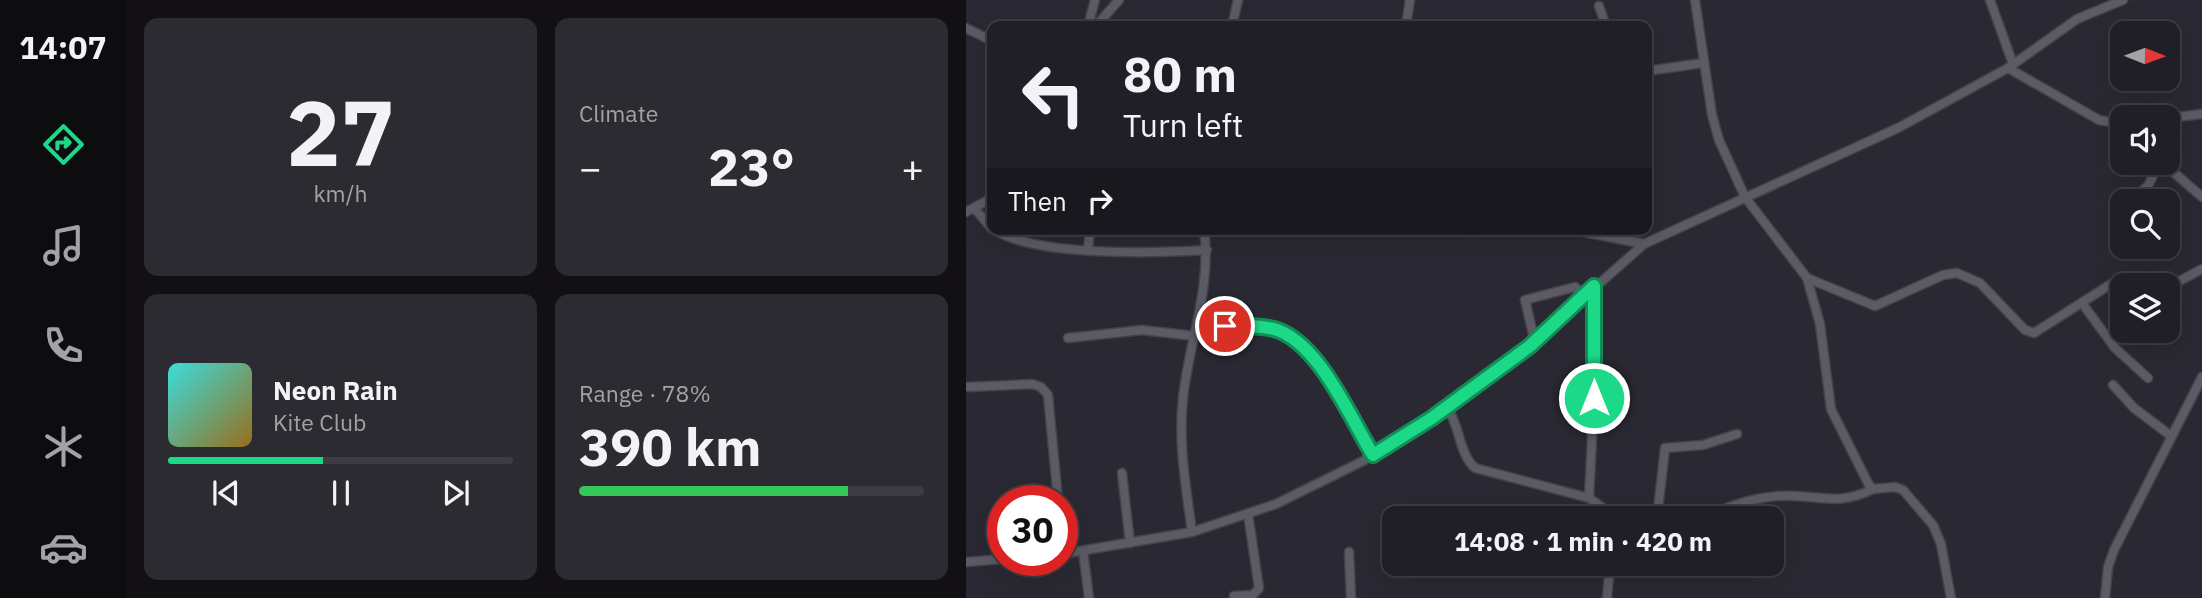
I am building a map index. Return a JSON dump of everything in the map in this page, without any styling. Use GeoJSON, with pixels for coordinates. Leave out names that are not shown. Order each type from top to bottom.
{"type":"FeatureCollection","features":[{"type":"Feature","properties":{"kind":"street"},"geometry":{"type":"LineString","coordinates":[[1089,21],[1095,0]]}},
{"type":"Feature","properties":{"kind":"street"},"geometry":{"type":"LineString","coordinates":[[1100,21],[1119,0]]}},
{"type":"Feature","properties":{"kind":"street"},"geometry":{"type":"LineString","coordinates":[[1233,21],[1238,0]]}},
{"type":"Feature","properties":{"kind":"street"},"geometry":{"type":"LineString","coordinates":[[1407,21],[1410,0]]}},
{"type":"Feature","properties":{"kind":"street"},"geometry":{"type":"LineString","coordinates":[[1695,0],[1715,130],[1745,197],[1807,278],[1820,324],[1834,418],[1873,489]]}},
{"type":"Feature","properties":{"kind":"street"},"geometry":{"type":"LineString","coordinates":[[1990,0],[2010,66],[2099,120],[2109,123]]}},
{"type":"Feature","properties":{"kind":"street"},"geometry":{"type":"LineString","coordinates":[[1078,551],[1192,532],[1276,505],[1373,455],[1447,407],[1541,335],[1644,244],[1898,128],[2010,66],[2077,19],[2123,0]]}},
{"type":"Feature","properties":{"kind":"street"},"geometry":{"type":"LineString","coordinates":[[1599,6],[1604,21]]}},
{"type":"Feature","properties":{"kind":"street"},"geometry":{"type":"LineString","coordinates":[[966,28],[987,38]]}},
{"type":"Feature","properties":{"kind":"street"},"geometry":{"type":"LineString","coordinates":[[1652,70],[1703,63]]}},
{"type":"Feature","properties":{"kind":"street"},"geometry":{"type":"LineString","coordinates":[[2180,117],[2202,114]]}},
{"type":"Feature","properties":{"kind":"street"},"geometry":{"type":"LineString","coordinates":[[2175,175],[2202,197]]}},
{"type":"Feature","properties":{"kind":"street"},"geometry":{"type":"LineString","coordinates":[[987,201],[970,211],[987,225]]}},
{"type":"Feature","properties":{"kind":"street"},"geometry":{"type":"LineString","coordinates":[[1005,235],[1014,239],[1088,250],[1148,253],[1207,250]]}},
{"type":"Feature","properties":{"kind":"street"},"geometry":{"type":"LineString","coordinates":[[1088,250],[1089,235]]}},
{"type":"Feature","properties":{"kind":"street"},"geometry":{"type":"LineString","coordinates":[[1192,532],[1181,428],[1183,396],[1206,280],[1205,235]]}},
{"type":"Feature","properties":{"kind":"street"},"geometry":{"type":"LineString","coordinates":[[1599,235],[1644,244]]}},
{"type":"Feature","properties":{"kind":"street"},"geometry":{"type":"LineString","coordinates":[[2180,281],[2202,269]]}},
{"type":"Feature","properties":{"kind":"street"},"geometry":{"type":"LineString","coordinates":[[1807,278],[1875,306],[1943,275],[1957,273],[1980,284],[2030,333],[2039,331],[2110,286]]}},
{"type":"Feature","properties":{"kind":"street"},"geometry":{"type":"LineString","coordinates":[[1589,498],[1594,398],[1594,286]]}},
{"type":"Feature","properties":{"kind":"street"},"geometry":{"type":"LineString","coordinates":[[1541,335],[1533,334],[1525,300],[1575,287],[1583,296]]}},
{"type":"Feature","properties":{"kind":"street"},"geometry":{"type":"LineString","coordinates":[[2082,303],[2115,348],[2148,378]]}},
{"type":"Feature","properties":{"kind":"street"},"geometry":{"type":"LineString","coordinates":[[1197,324],[1273,329],[1301,343],[1329,381],[1373,455]]}},
{"type":"Feature","properties":{"kind":"street"},"geometry":{"type":"LineString","coordinates":[[1068,338],[1142,330],[1195,336]]}},
{"type":"Feature","properties":{"kind":"street"},"geometry":{"type":"LineString","coordinates":[[2105,598],[2108,567],[2114,551],[2202,377]]}},
{"type":"Feature","properties":{"kind":"street"},"geometry":{"type":"LineString","coordinates":[[966,387],[1032,384],[1041,387],[1048,395],[1057,485]]}},
{"type":"Feature","properties":{"kind":"street"},"geometry":{"type":"LineString","coordinates":[[2113,385],[2134,408],[2171,436]]}},
{"type":"Feature","properties":{"kind":"street"},"geometry":{"type":"LineString","coordinates":[[1447,407],[1458,424],[1466,457],[1475,468],[1589,498],[1600,506]]}},
{"type":"Feature","properties":{"kind":"street"},"geometry":{"type":"LineString","coordinates":[[1658,506],[1665,448],[1703,445],[1737,434]]}},
{"type":"Feature","properties":{"kind":"street"},"geometry":{"type":"LineString","coordinates":[[1122,473],[1130,543]]}},
{"type":"Feature","properties":{"kind":"street"},"geometry":{"type":"LineString","coordinates":[[1737,506],[1759,498],[1779,495],[1846,500],[1873,489],[1895,487],[1903,490],[1933,525],[1941,544],[1951,598]]}},
{"type":"Feature","properties":{"kind":"street"},"geometry":{"type":"LineString","coordinates":[[1234,596],[1253,595],[1259,588],[1248,514]]}},
{"type":"Feature","properties":{"kind":"street"},"geometry":{"type":"LineString","coordinates":[[1083,551],[1089,598]]}},
{"type":"Feature","properties":{"kind":"street"},"geometry":{"type":"LineString","coordinates":[[1349,552],[1351,598]]}},
{"type":"Feature","properties":{"kind":"street"},"geometry":{"type":"LineString","coordinates":[[966,562],[987,560]]}},
{"type":"Feature","properties":{"kind":"street"},"geometry":{"type":"LineString","coordinates":[[1607,598],[1609,576]]}},
{"type":"Feature","properties":{"kind":"route"},"geometry":{"type":"LineString","coordinates":[[1225,326],[1273,329],[1301,343],[1329,381],[1373,455],[1432,418],[1530,346],[1594,286],[1594,398]]}}]}
